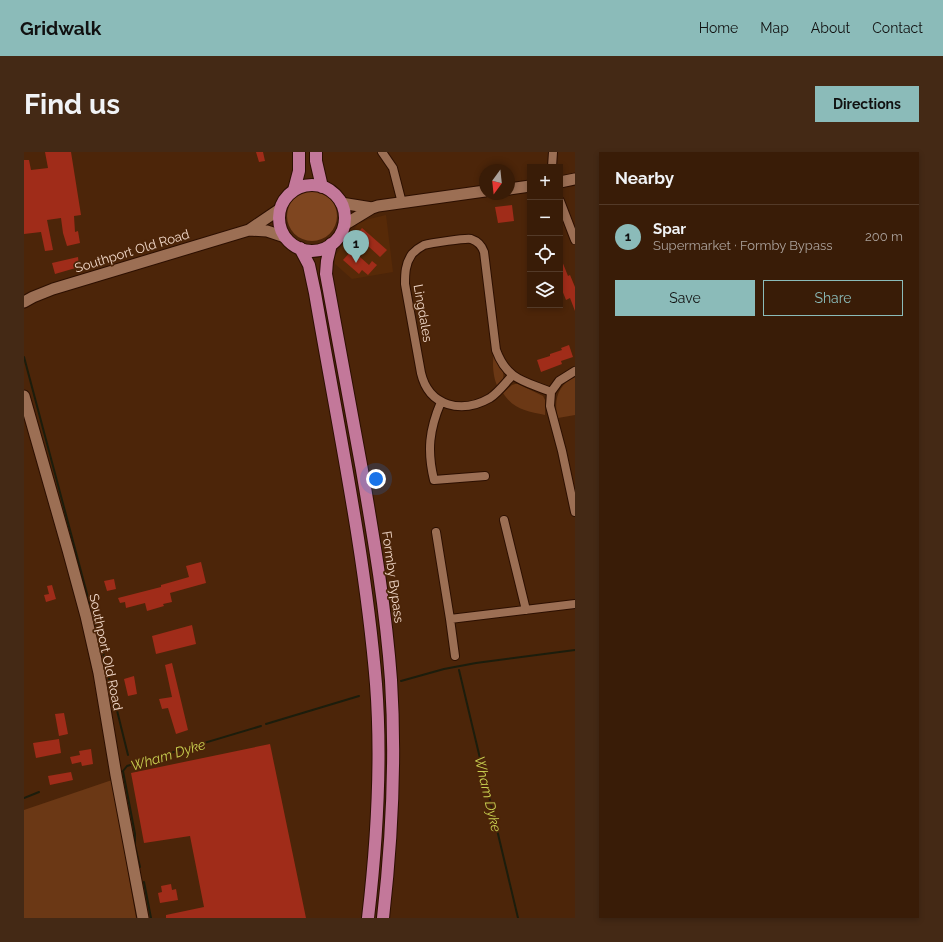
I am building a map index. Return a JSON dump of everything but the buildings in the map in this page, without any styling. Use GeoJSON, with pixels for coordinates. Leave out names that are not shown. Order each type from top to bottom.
{"type":"FeatureCollection","features":[{"type":"Feature","properties":{"kind":"highway"},"geometry":{"type":"LineString","coordinates":[[294,190],[299,171],[300,152]]}},
{"type":"Feature","properties":{"kind":"highway"},"geometry":{"type":"LineString","coordinates":[[316,152],[316,161],[322,187]]}},
{"type":"Feature","properties":{"kind":"highway"},"geometry":{"type":"LineString","coordinates":[[313,185],[322,187],[333,193],[341,203],[344,214],[344,225],[339,236],[331,244],[321,249],[310,251],[292,244],[285,237],[280,224],[280,209],[283,201],[294,190],[303,186],[313,185]]}},
{"type":"Feature","properties":{"kind":"highway","name":"Formby Bypass"},"geometry":{"type":"LineString","coordinates":[[331,244],[327,260],[326,274],[371,522],[383,601],[391,680],[393,748],[392,816],[383,918]]}},
{"type":"Feature","properties":{"kind":"highway"},"geometry":{"type":"LineString","coordinates":[[300,248],[309,265],[315,292],[355,525],[368,609],[376,685],[378,750],[377,815],[368,918]]}},
{"type":"Feature","properties":{"kind":"street"},"geometry":{"type":"LineString","coordinates":[[382,152],[393,168],[402,203]]}},
{"type":"Feature","properties":{"kind":"street"},"geometry":{"type":"LineString","coordinates":[[552,164],[553,152]]}},
{"type":"Feature","properties":{"kind":"street"},"geometry":{"type":"LineString","coordinates":[[563,181],[575,179]]}},
{"type":"Feature","properties":{"kind":"street"},"geometry":{"type":"LineString","coordinates":[[515,187],[527,186]]}},
{"type":"Feature","properties":{"kind":"street"},"geometry":{"type":"LineString","coordinates":[[341,203],[372,208],[479,192]]}},
{"type":"Feature","properties":{"kind":"street"},"geometry":{"type":"LineString","coordinates":[[344,225],[372,208]]}},
{"type":"Feature","properties":{"kind":"street"},"geometry":{"type":"LineString","coordinates":[[249,230],[280,209]]}},
{"type":"Feature","properties":{"kind":"street"},"geometry":{"type":"LineString","coordinates":[[563,209],[575,240]]}},
{"type":"Feature","properties":{"kind":"street"},"geometry":{"type":"LineString","coordinates":[[249,230],[267,231],[285,237]]}},
{"type":"Feature","properties":{"kind":"street","name":"Southport Old Road"},"geometry":{"type":"LineString","coordinates":[[24,302],[53,289],[249,230]]}},
{"type":"Feature","properties":{"kind":"street","name":"Lingdales"},"geometry":{"type":"LineString","coordinates":[[441,402],[428,390],[422,379],[405,284],[407,262],[412,254],[425,245],[469,239],[475,240],[483,248],[496,350],[507,371],[512,376]]}},
{"type":"Feature","properties":{"kind":"street"},"geometry":{"type":"LineString","coordinates":[[575,371],[559,381],[551,392],[550,406],[562,451],[575,512]]}},
{"type":"Feature","properties":{"kind":"street"},"geometry":{"type":"LineString","coordinates":[[485,476],[434,480],[430,451],[430,438],[432,425],[441,402],[463,407],[476,404],[490,398],[512,376],[551,392]]}},
{"type":"Feature","properties":{"kind":"street","name":"Southport Old Road"},"geometry":{"type":"LineString","coordinates":[[24,396],[68,550],[94,652],[143,918]]}},
{"type":"Feature","properties":{"kind":"street"},"geometry":{"type":"LineString","coordinates":[[504,520],[526,610]]}},
{"type":"Feature","properties":{"kind":"street"},"geometry":{"type":"LineString","coordinates":[[436,532],[455,656]]}},
{"type":"Feature","properties":{"kind":"street"},"geometry":{"type":"LineString","coordinates":[[450,619],[575,604]]}},
{"type":"Feature","properties":{"kind":"shaded area"},"geometry":{"type":"Polygon","coordinates":[[[312,191],[322,193],[330,198],[335,206],[337,216],[335,226],[330,234],[322,239],[312,241],[302,239],[294,234],[289,226],[287,216],[289,206],[294,198],[302,193],[312,191]]]}},
{"type":"Feature","properties":{"kind":"shaded area"},"geometry":{"type":"Polygon","coordinates":[[[386,215],[393,272],[352,279],[335,264],[335,256],[358,224],[369,219],[386,215]]]}},
{"type":"Feature","properties":{"kind":"shaded area"},"geometry":{"type":"Polygon","coordinates":[[[494,353],[503,374],[503,378],[498,387],[493,371],[494,353]]]}},
{"type":"Feature","properties":{"kind":"shaded area"},"geometry":{"type":"Polygon","coordinates":[[[575,377],[575,415],[558,418],[556,405],[558,394],[564,384],[575,377]]]}},
{"type":"Feature","properties":{"kind":"shaded area"},"geometry":{"type":"Polygon","coordinates":[[[515,384],[543,396],[545,400],[545,415],[521,409],[507,399],[503,393],[515,384]]]}},
{"type":"Feature","properties":{"kind":"shaded area"},"geometry":{"type":"Polygon","coordinates":[[[112,780],[136,918],[24,918],[24,810],[112,780]]]}},
{"type":"Feature","properties":{"kind":"waterway"},"geometry":{"type":"LineString","coordinates":[[24,357],[91,609]]}},
{"type":"Feature","properties":{"kind":"waterway"},"geometry":{"type":"LineString","coordinates":[[95,621],[107,668]]}},
{"type":"Feature","properties":{"kind":"waterway"},"geometry":{"type":"LineString","coordinates":[[401,681],[444,669],[476,663],[575,650]]}},
{"type":"Feature","properties":{"kind":"waterway","name":"Wham Dyke"},"geometry":{"type":"LineString","coordinates":[[459,670],[518,918]]}},
{"type":"Feature","properties":{"kind":"waterway"},"geometry":{"type":"LineString","coordinates":[[109,678],[128,755]]}},
{"type":"Feature","properties":{"kind":"waterway"},"geometry":{"type":"LineString","coordinates":[[266,724],[359,696]]}},
{"type":"Feature","properties":{"kind":"waterway","name":"Wham Dyke"},"geometry":{"type":"LineString","coordinates":[[140,867],[135,846],[135,834],[123,771],[127,766],[261,726]]}},
{"type":"Feature","properties":{"kind":"waterway"},"geometry":{"type":"LineString","coordinates":[[24,798],[39,792]]}},
{"type":"Feature","properties":{"kind":"waterway","name":"Wham Dyke"},"geometry":{"type":"LineString","coordinates":[[144,882],[151,918]]}},
{"type":"Feature","properties":{"kind":"place","name":"Spar"},"geometry":{"type":"Point","coordinates":[356,263]}}]}
